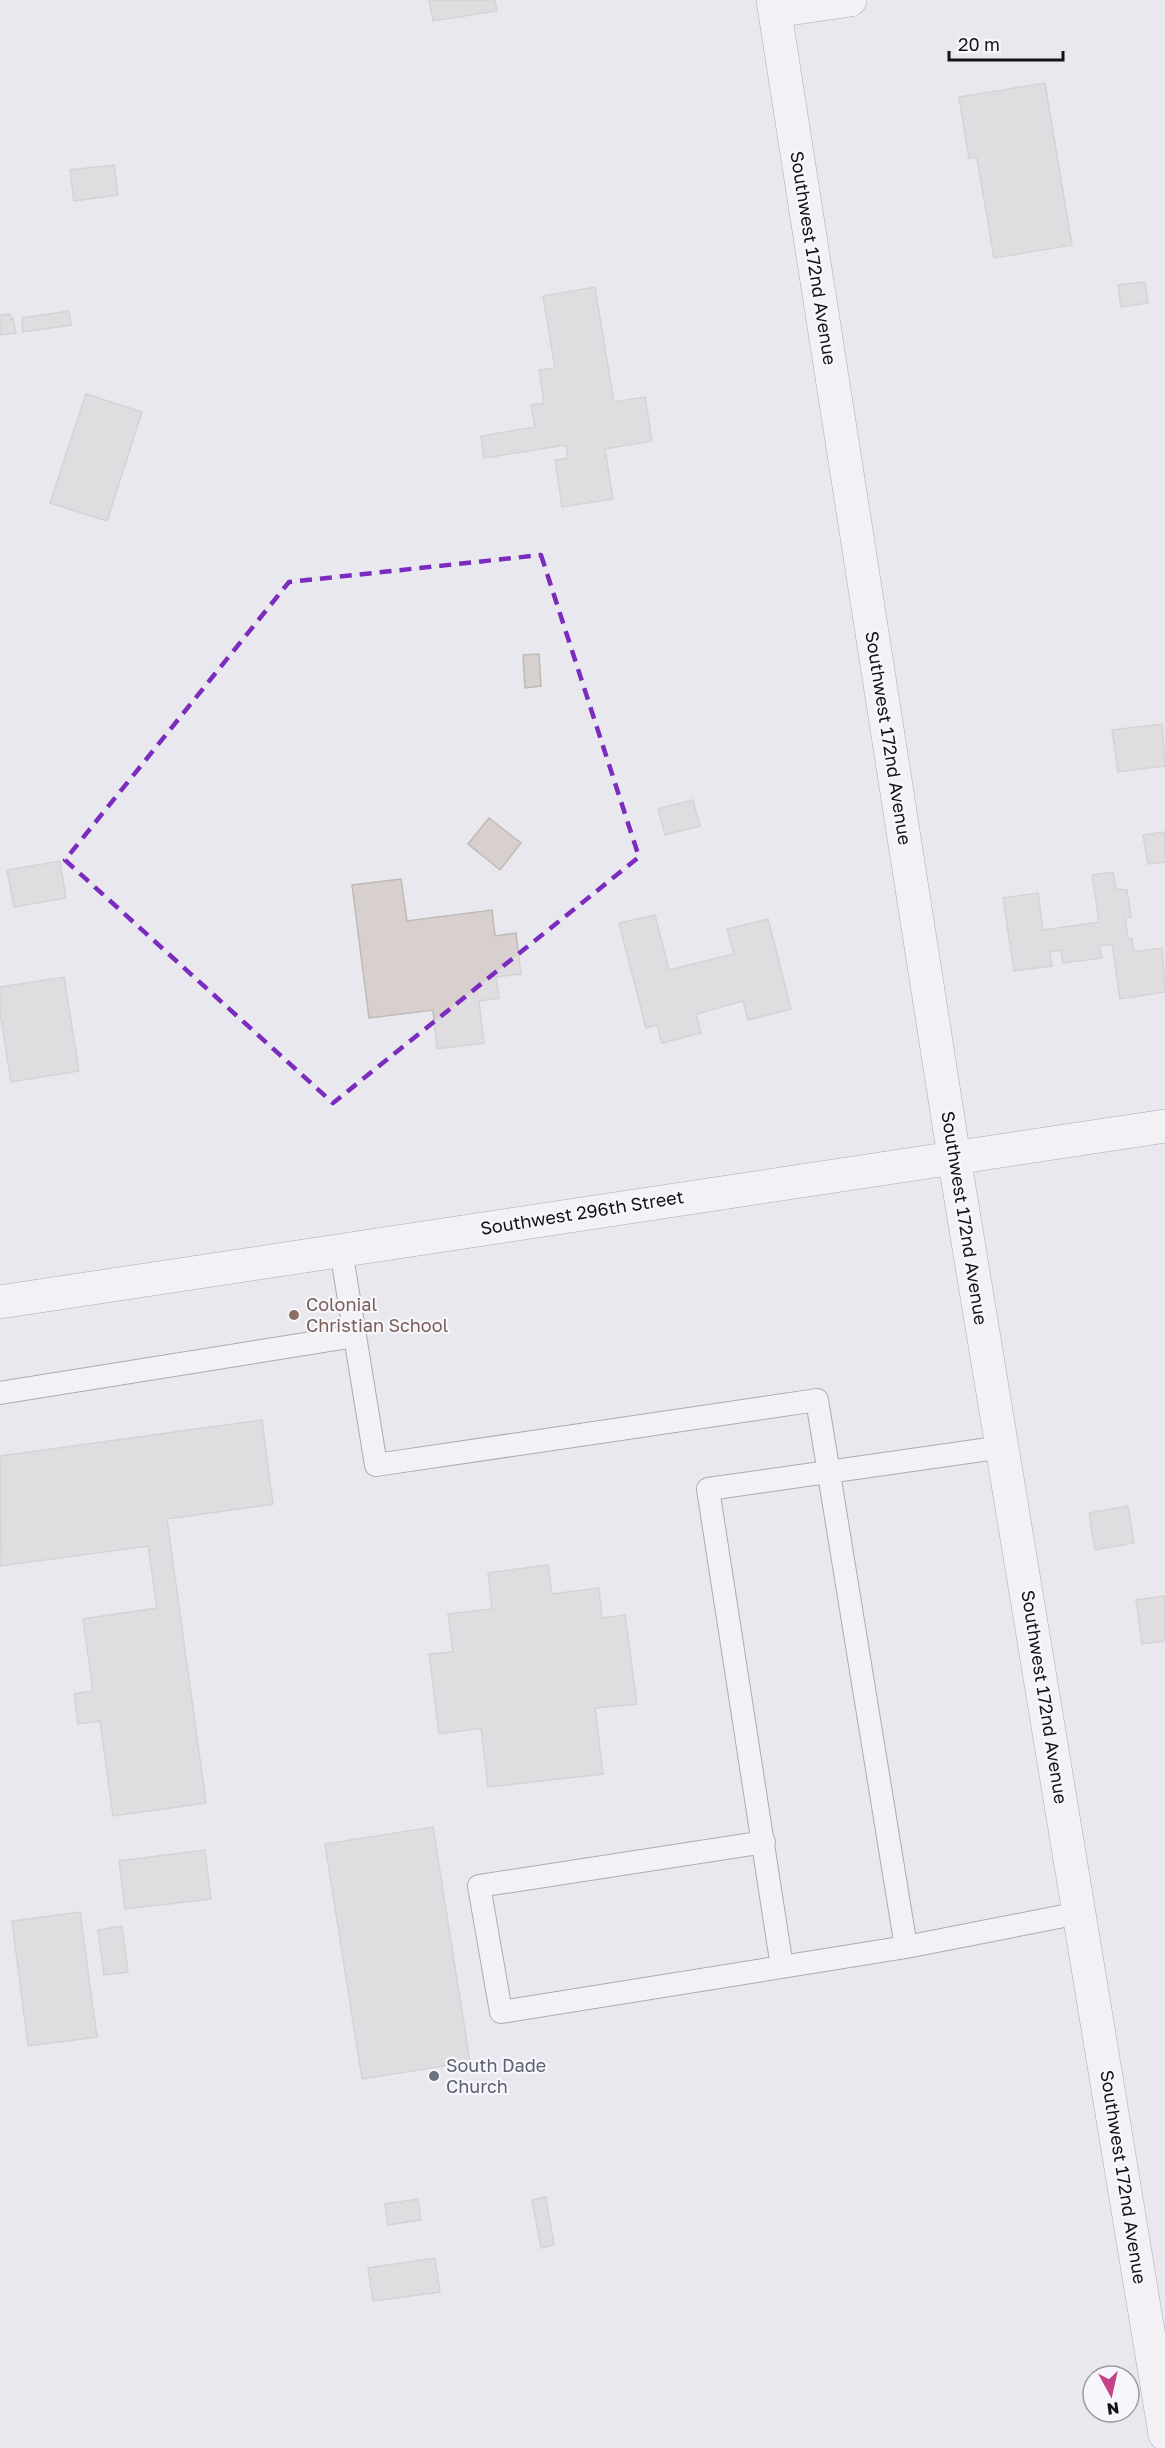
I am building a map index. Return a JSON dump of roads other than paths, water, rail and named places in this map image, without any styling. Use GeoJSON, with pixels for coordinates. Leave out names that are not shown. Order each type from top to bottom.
{"type":"FeatureCollection","features":[{"type":"Feature","properties":{"kind":"street"},"geometry":{"type":"LineString","coordinates":[[774,5],[850,0]]}},
{"type":"Feature","properties":{"kind":"street","name":"Southwest 172nd Avenue"},"geometry":{"type":"LineString","coordinates":[[774,5],[954,1157],[1165,2434]]}},
{"type":"Feature","properties":{"kind":"street","name":"Southwest 296th Street"},"geometry":{"type":"LineString","coordinates":[[0,1302],[1165,1126]]}},
{"type":"Feature","properties":{"kind":"lane"},"geometry":{"type":"LineString","coordinates":[[341,1250],[376,1465],[817,1400],[906,1947]]}},
{"type":"Feature","properties":{"kind":"lane"},"geometry":{"type":"LineString","coordinates":[[0,1393],[356,1336]]}},
{"type":"Feature","properties":{"kind":"lane"},"geometry":{"type":"LineString","coordinates":[[782,1966],[708,1489],[1003,1447]]}},
{"type":"Feature","properties":{"kind":"lane"},"geometry":{"type":"LineString","coordinates":[[764,1842],[479,1886],[501,2012],[906,1947],[1079,1913]]}},
{"type":"Feature","properties":{"kind":"place","name":"Colonial Christian School"},"geometry":{"type":"Point","coordinates":[294,1315]}},
{"type":"Feature","properties":{"kind":"place","name":"South Dade Church"},"geometry":{"type":"Point","coordinates":[434,2076]}}]}
